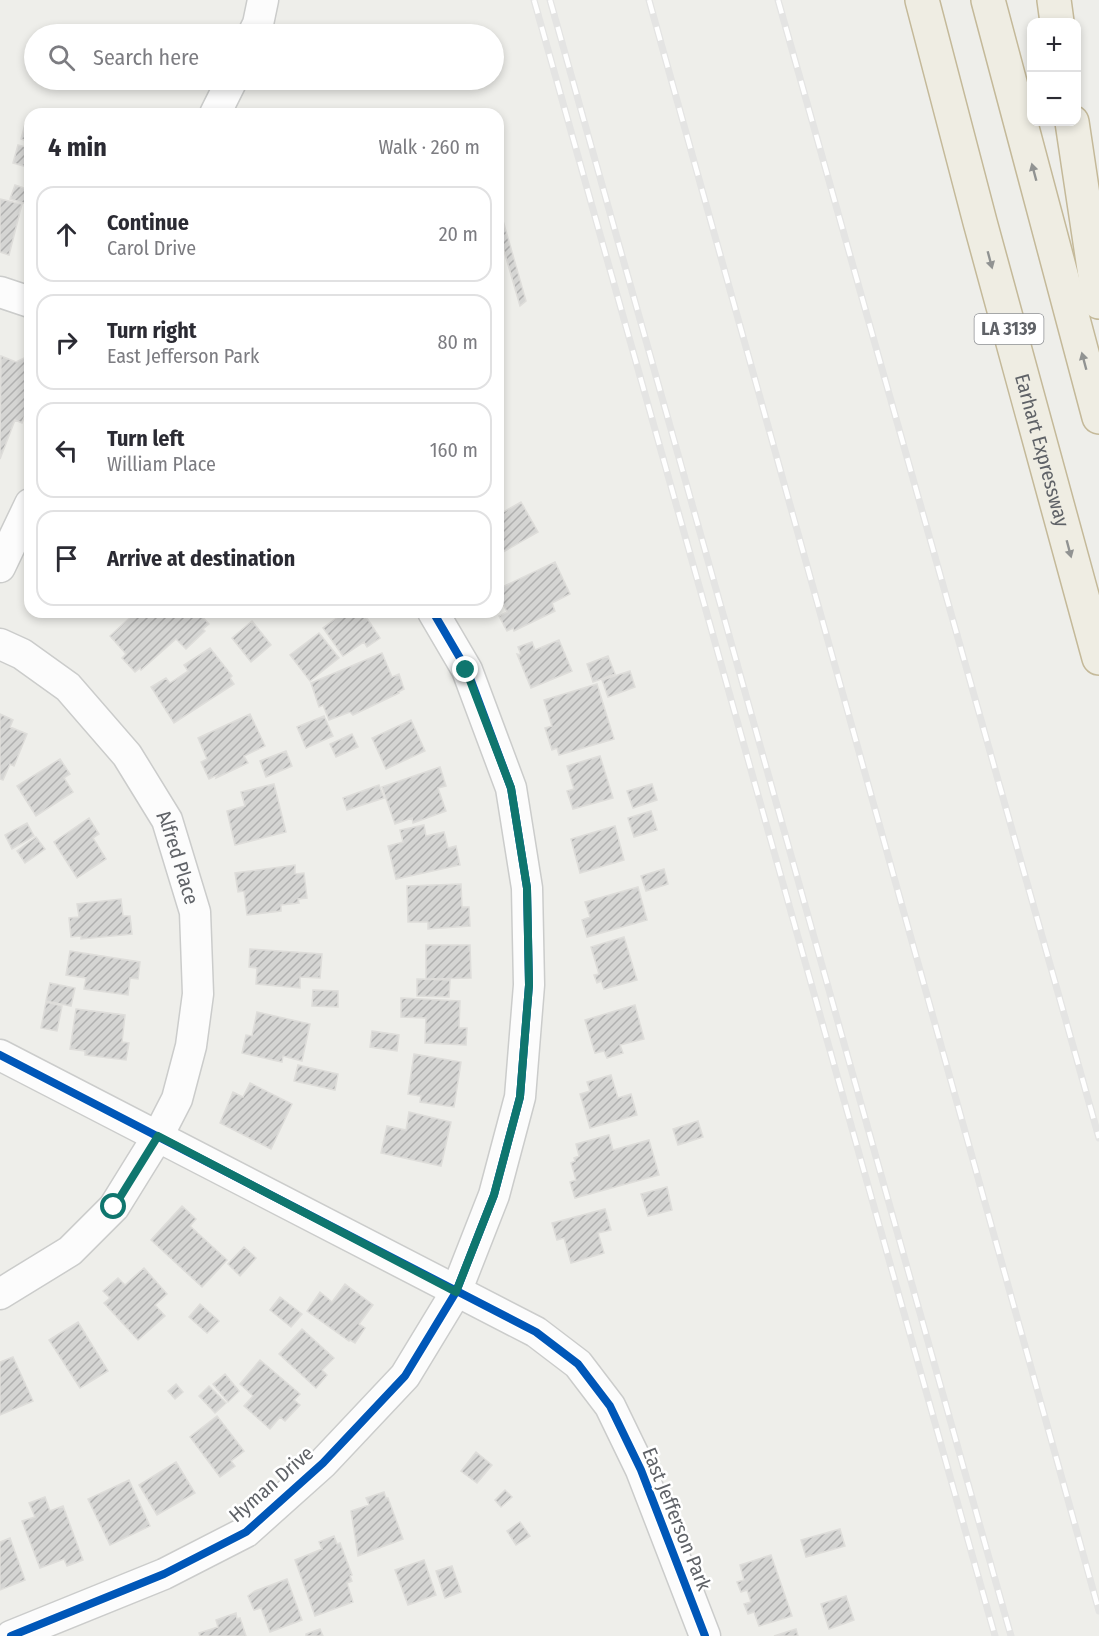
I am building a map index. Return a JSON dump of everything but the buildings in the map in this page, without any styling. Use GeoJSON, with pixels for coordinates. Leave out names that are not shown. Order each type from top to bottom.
{"type":"FeatureCollection","features":[{"type":"Feature","properties":{"kind":"highway"},"geometry":{"type":"LineString","coordinates":[[903,0],[980,222]]}},
{"type":"Feature","properties":{"kind":"highway","name":"Earhart Expressway"},"geometry":{"type":"LineString","coordinates":[[922,0],[1099,658]]}},
{"type":"Feature","properties":{"kind":"highway","name":"LA 3139"},"geometry":{"type":"LineString","coordinates":[[988,0],[1099,417]]}},
{"type":"Feature","properties":{"kind":"highway"},"geometry":{"type":"LineString","coordinates":[[1054,0],[1057,18]]}},
{"type":"Feature","properties":{"kind":"highway"},"geometry":{"type":"LineString","coordinates":[[1073,126],[1099,302]]}},
{"type":"Feature","properties":{"kind":"street"},"geometry":{"type":"LineString","coordinates":[[258,24],[263,0]]}},
{"type":"Feature","properties":{"kind":"street"},"geometry":{"type":"LineString","coordinates":[[218,108],[227,90]]}},
{"type":"Feature","properties":{"kind":"street"},"geometry":{"type":"LineString","coordinates":[[0,292],[24,300]]}},
{"type":"Feature","properties":{"kind":"street"},"geometry":{"type":"LineString","coordinates":[[0,567],[24,517]]}},
{"type":"Feature","properties":{"kind":"street","name":"Hyman Drive"},"geometry":{"type":"LineString","coordinates":[[10,1636],[164,1574],[246,1532],[323,1463],[405,1376],[456,1292],[494,1195],[520,1097],[529,985],[527,888],[511,788],[466,670],[436,618]]}},
{"type":"Feature","properties":{"kind":"street","name":"Alfred Place"},"geometry":{"type":"LineString","coordinates":[[0,644],[22,654],[68,687],[127,754],[166,820],[195,912],[198,994],[191,1046],[177,1099],[158,1136],[114,1207],[70,1251],[0,1294]]}},
{"type":"Feature","properties":{"kind":"street","name":"East Jefferson Park"},"geometry":{"type":"LineString","coordinates":[[0,1056],[536,1332],[578,1364],[610,1406],[641,1470],[705,1636]]}},
{"type":"Feature","properties":{"kind":"railway"},"geometry":{"type":"LineString","coordinates":[[534,0],[995,1636]]}},
{"type":"Feature","properties":{"kind":"railway"},"geometry":{"type":"LineString","coordinates":[[550,0],[1011,1636]]}},
{"type":"Feature","properties":{"kind":"railway"},"geometry":{"type":"LineString","coordinates":[[649,0],[1099,1611]]}},
{"type":"Feature","properties":{"kind":"railway"},"geometry":{"type":"LineString","coordinates":[[778,0],[1099,1138]]}},
{"type":"Feature","properties":{"kind":"cycle path"},"geometry":{"type":"LineString","coordinates":[[11,1636],[164,1574],[246,1532],[323,1463],[405,1376],[456,1292],[494,1195],[520,1097],[529,985],[527,888],[511,788],[467,670],[437,618]]}},
{"type":"Feature","properties":{"kind":"cycle path"},"geometry":{"type":"LineString","coordinates":[[0,1055],[536,1332],[578,1364],[610,1406],[641,1470],[705,1636]]}},
{"type":"Feature","properties":{"kind":"route"},"geometry":{"type":"LineString","coordinates":[[114,1207],[158,1136],[456,1292],[494,1195],[520,1097],[529,985],[527,888],[511,788],[466,670]]}}]}
